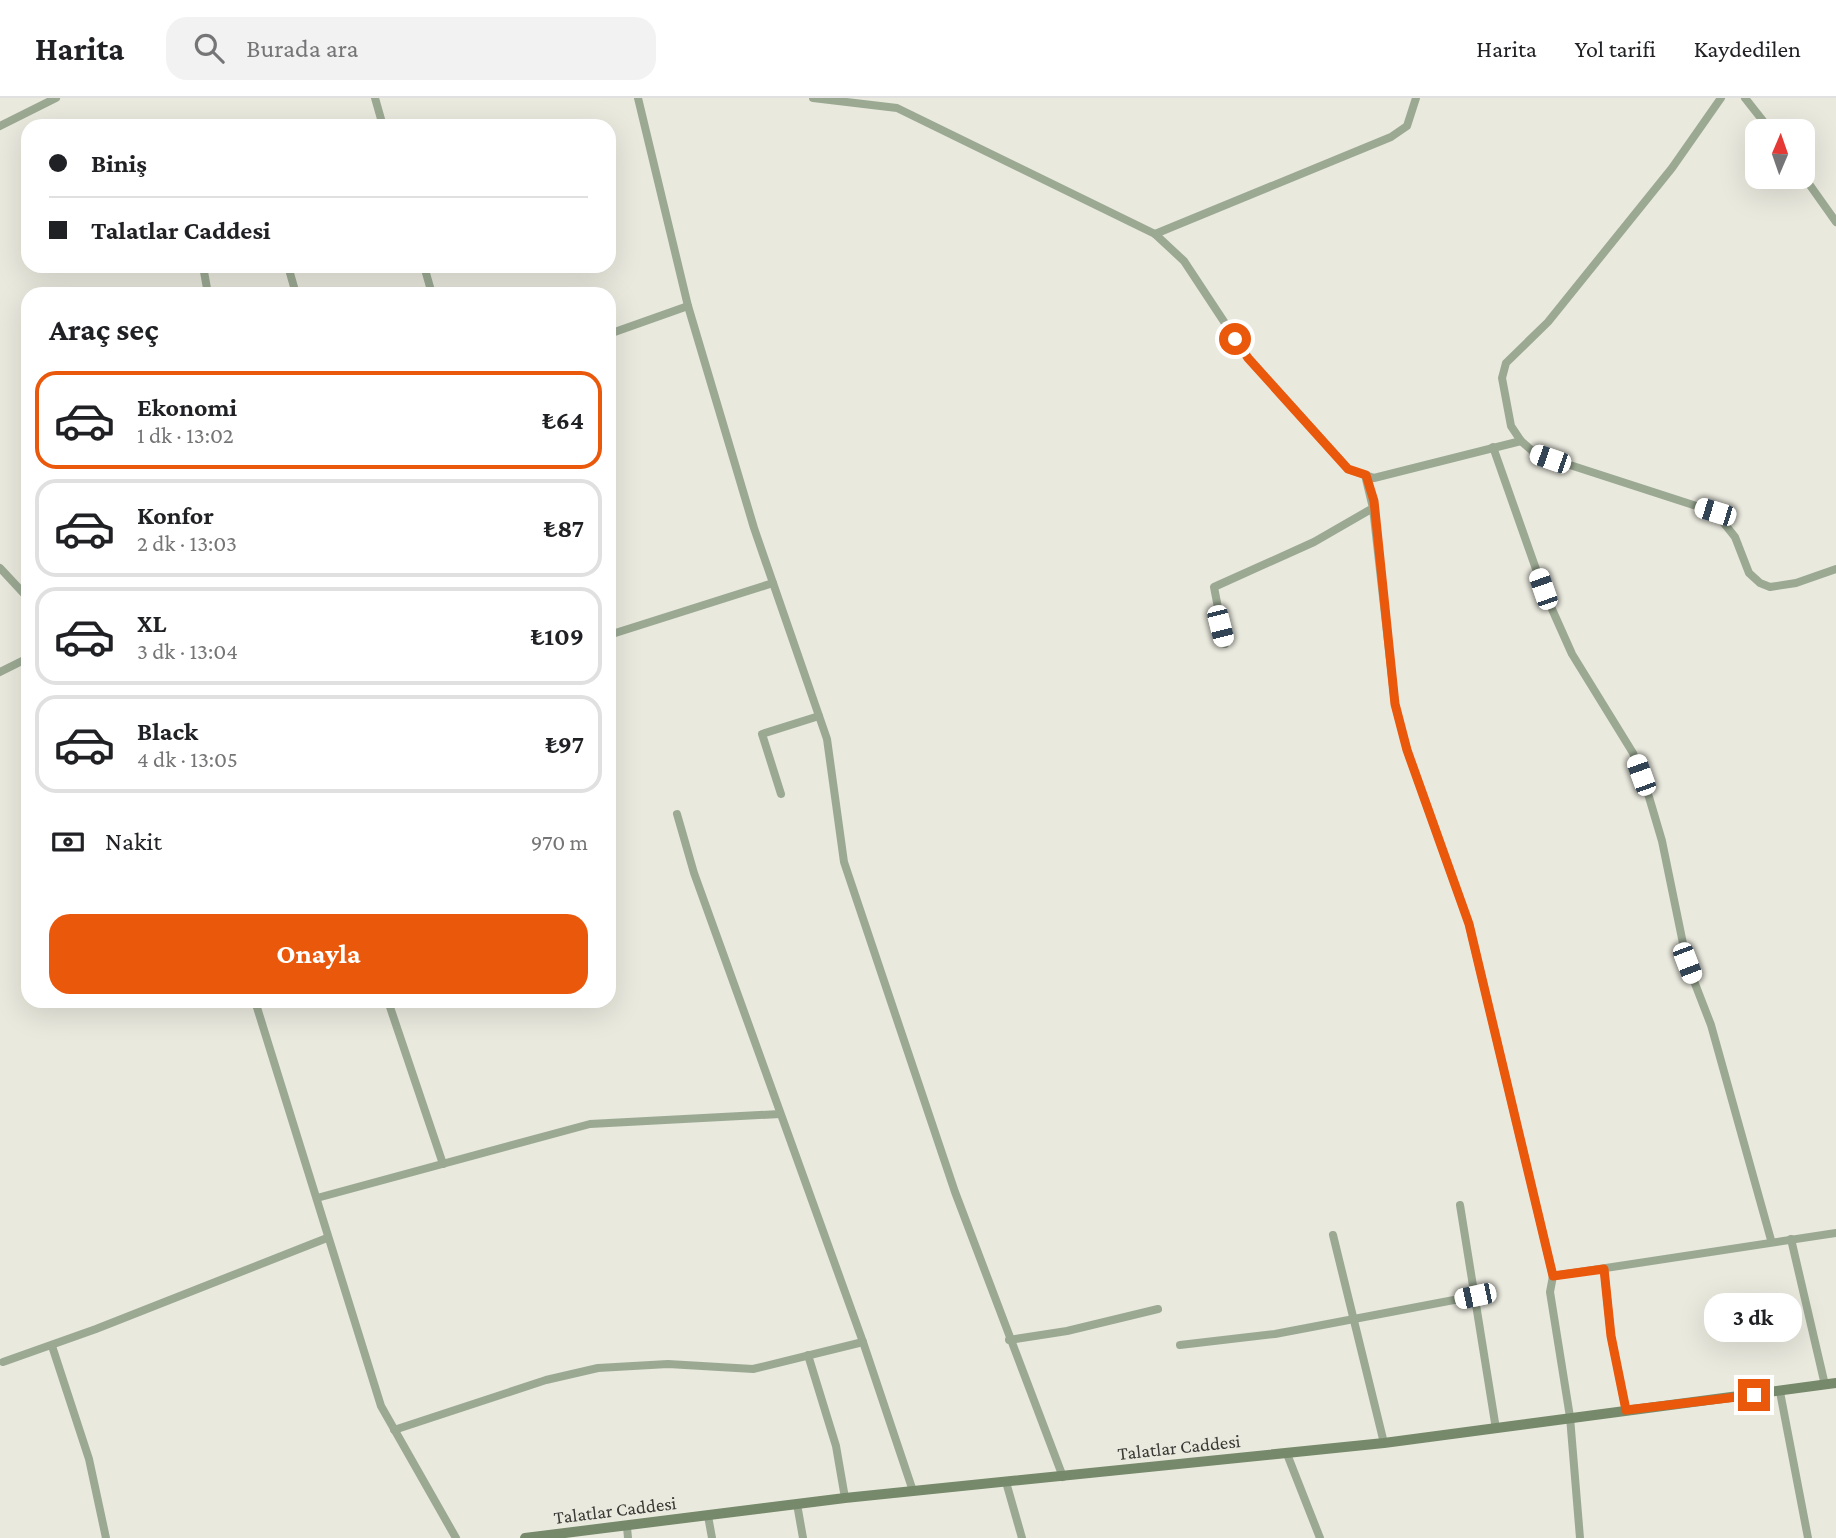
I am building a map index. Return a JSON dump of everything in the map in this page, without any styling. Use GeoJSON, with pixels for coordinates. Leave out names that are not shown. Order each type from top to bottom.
{"type":"FeatureCollection","features":[{"type":"Feature","properties":{"kind":"street"},"geometry":{"type":"LineString","coordinates":[[0,126],[56,98]]}},
{"type":"Feature","properties":{"kind":"street"},"geometry":{"type":"LineString","coordinates":[[375,98],[381,119]]}},
{"type":"Feature","properties":{"kind":"street"},"geometry":{"type":"LineString","coordinates":[[638,98],[688,306],[773,583],[827,738],[844,862],[956,1192],[1009,1340],[1063,1477]]}},
{"type":"Feature","properties":{"kind":"street"},"geometry":{"type":"LineString","coordinates":[[813,98],[897,108],[1155,234],[1184,261],[1248,358],[1348,469],[1374,478],[1521,441]]}},
{"type":"Feature","properties":{"kind":"street"},"geometry":{"type":"LineString","coordinates":[[1155,234],[1391,137],[1407,126],[1416,98]]}},
{"type":"Feature","properties":{"kind":"street"},"geometry":{"type":"LineString","coordinates":[[1721,98],[1672,168],[1548,321],[1506,363],[1502,378],[1511,426],[1521,441],[1536,454],[1715,512],[1735,537],[1749,573],[1760,583],[1770,587],[1796,583],[1836,569]]}},
{"type":"Feature","properties":{"kind":"street"},"geometry":{"type":"LineString","coordinates":[[1745,98],[1762,119]]}},
{"type":"Feature","properties":{"kind":"street"},"geometry":{"type":"LineString","coordinates":[[1813,189],[1836,222]]}},
{"type":"Feature","properties":{"kind":"street"},"geometry":{"type":"LineString","coordinates":[[616,332],[688,306]]}},
{"type":"Feature","properties":{"kind":"street"},"geometry":{"type":"LineString","coordinates":[[1493,447],[1543,589],[1562,632],[1572,654],[1633,753],[1641,775],[1662,841],[1687,963],[1711,1025],[1771,1240]]}},
{"type":"Feature","properties":{"kind":"street"},"geometry":{"type":"LineString","coordinates":[[1366,475],[1373,508],[1395,704],[1407,750],[1469,924],[1553,1276],[1550,1293],[1570,1417],[1580,1538]]}},
{"type":"Feature","properties":{"kind":"street"},"geometry":{"type":"LineString","coordinates":[[1225,644],[1214,587],[1314,542],[1373,508]]}},
{"type":"Feature","properties":{"kind":"street"},"geometry":{"type":"LineString","coordinates":[[0,568],[21,590]]}},
{"type":"Feature","properties":{"kind":"street"},"geometry":{"type":"LineString","coordinates":[[616,633],[773,583]]}},
{"type":"Feature","properties":{"kind":"street"},"geometry":{"type":"LineString","coordinates":[[0,672],[21,662]]}},
{"type":"Feature","properties":{"kind":"street"},"geometry":{"type":"LineString","coordinates":[[781,794],[762,734],[819,716]]}},
{"type":"Feature","properties":{"kind":"street"},"geometry":{"type":"LineString","coordinates":[[677,814],[694,873],[863,1342],[913,1491]]}},
{"type":"Feature","properties":{"kind":"street"},"geometry":{"type":"LineString","coordinates":[[257,1008],[381,1406],[456,1538]]}},
{"type":"Feature","properties":{"kind":"street"},"geometry":{"type":"LineString","coordinates":[[390,1008],[443,1164]]}},
{"type":"Feature","properties":{"kind":"street"},"geometry":{"type":"LineString","coordinates":[[317,1198],[590,1124],[780,1114]]}},
{"type":"Feature","properties":{"kind":"street"},"geometry":{"type":"LineString","coordinates":[[1460,1205],[1496,1429]]}},
{"type":"Feature","properties":{"kind":"street"},"geometry":{"type":"LineString","coordinates":[[1553,1276],[1771,1240],[1836,1233]]}},
{"type":"Feature","properties":{"kind":"street"},"geometry":{"type":"LineString","coordinates":[[1333,1235],[1384,1443]]}},
{"type":"Feature","properties":{"kind":"street"},"geometry":{"type":"LineString","coordinates":[[3,1362],[52,1346],[327,1238]]}},
{"type":"Feature","properties":{"kind":"street"},"geometry":{"type":"LineString","coordinates":[[1791,1239],[1830,1384]]}},
{"type":"Feature","properties":{"kind":"street"},"geometry":{"type":"LineString","coordinates":[[1604,1269],[1611,1336],[1626,1410]]}},
{"type":"Feature","properties":{"kind":"street"},"geometry":{"type":"LineString","coordinates":[[1180,1345],[1275,1334],[1475,1296]]}},
{"type":"Feature","properties":{"kind":"street"},"geometry":{"type":"LineString","coordinates":[[1009,1340],[1067,1331],[1158,1309]]}},
{"type":"Feature","properties":{"kind":"street"},"geometry":{"type":"LineString","coordinates":[[394,1430],[546,1380],[598,1368],[668,1364],[753,1369],[863,1342]]}},
{"type":"Feature","properties":{"kind":"street"},"geometry":{"type":"LineString","coordinates":[[52,1346],[89,1459],[106,1538]]}},
{"type":"Feature","properties":{"kind":"street"},"geometry":{"type":"LineString","coordinates":[[808,1354],[836,1446],[845,1498]]}},
{"type":"Feature","properties":{"kind":"street","name":"Talatlar Caddesi"},"geometry":{"type":"LineString","coordinates":[[524,1538],[627,1532],[708,1516],[845,1498],[1384,1443],[1830,1384]]}},
{"type":"Feature","properties":{"kind":"street"},"geometry":{"type":"LineString","coordinates":[[1780,1392],[1808,1538]]}},
{"type":"Feature","properties":{"kind":"street"},"geometry":{"type":"LineString","coordinates":[[1287,1454],[1320,1538]]}},
{"type":"Feature","properties":{"kind":"street"},"geometry":{"type":"LineString","coordinates":[[1006,1482],[1022,1538]]}},
{"type":"Feature","properties":{"kind":"street"},"geometry":{"type":"LineString","coordinates":[[797,1504],[803,1538]]}},
{"type":"Feature","properties":{"kind":"street"},"geometry":{"type":"LineString","coordinates":[[708,1516],[712,1538]]}},
{"type":"Feature","properties":{"kind":"route"},"geometry":{"type":"LineString","coordinates":[[1235,339],[1248,358],[1348,469],[1366,475],[1374,501],[1395,704],[1407,750],[1469,924],[1524,1143],[1525,1168],[1553,1276],[1604,1269],[1611,1336],[1626,1410],[1754,1395]]}}]}
